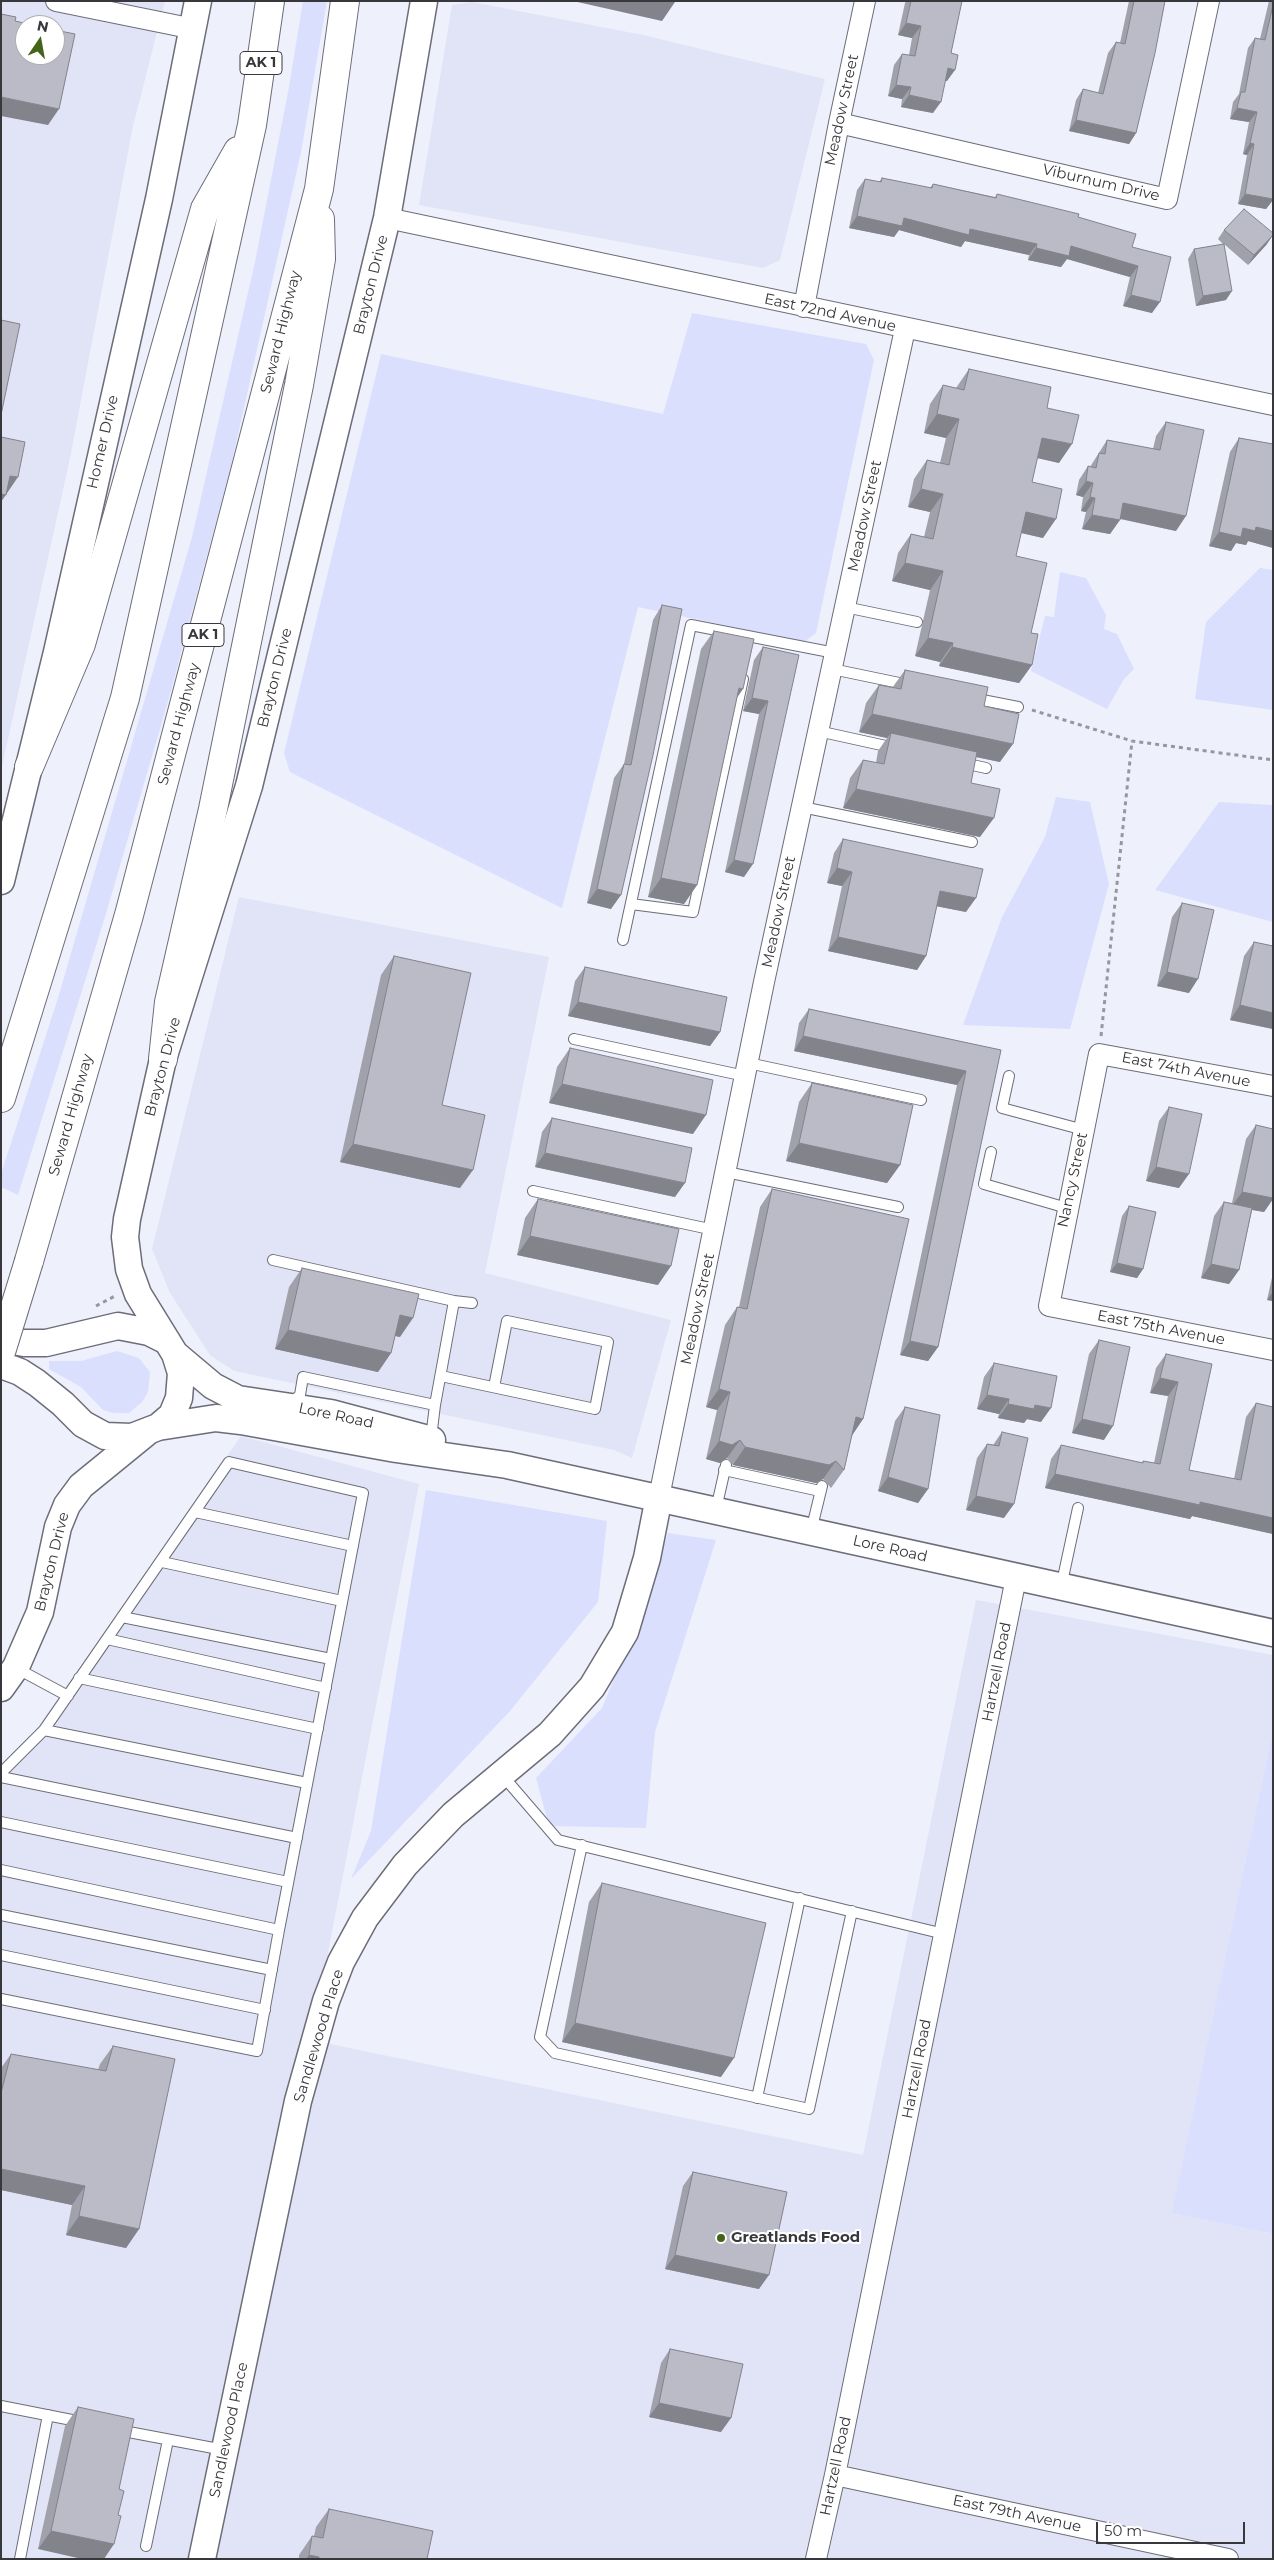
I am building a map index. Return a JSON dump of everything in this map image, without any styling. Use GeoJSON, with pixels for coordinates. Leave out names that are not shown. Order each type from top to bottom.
{"type":"FeatureCollection","features":[{"type":"Feature","properties":{"kind":"highway","name":"AK 1"},"geometry":{"type":"LineString","coordinates":[[1,1098],[125,698],[252,126],[270,1]]}},
{"type":"Feature","properties":{"kind":"highway","name":"Seward Highway"},"geometry":{"type":"LineString","coordinates":[[1,1352],[129,915],[319,189],[345,1]]}},
{"type":"Feature","properties":{"kind":"highway"},"geometry":{"type":"LineString","coordinates":[[29,767],[81,644],[205,209],[252,126]]}},
{"type":"Feature","properties":{"kind":"highway"},"geometry":{"type":"LineString","coordinates":[[163,1059],[169,1002],[214,809],[302,366],[321,259],[319,189]]}},
{"type":"Feature","properties":{"kind":"street"},"geometry":{"type":"LineString","coordinates":[[56,1],[194,29]]}},
{"type":"Feature","properties":{"kind":"street","name":"Homer Drive"},"geometry":{"type":"LineString","coordinates":[[1,881],[29,767],[159,199],[198,1]]}},
{"type":"Feature","properties":{"kind":"street","name":"Brayton Drive"},"geometry":{"type":"LineString","coordinates":[[8,1678],[40,1612],[58,1527],[67,1505],[81,1486],[172,1415],[180,1398],[181,1373],[171,1348],[138,1294],[129,1270],[125,1237],[132,1192],[163,1059],[249,786],[387,218],[424,1]]}},
{"type":"Feature","properties":{"kind":"street","name":"Meadow Street"},"geometry":{"type":"LineString","coordinates":[[804,307],[839,123],[865,1]]}},
{"type":"Feature","properties":{"kind":"street","name":"Viburnum Drive"},"geometry":{"type":"LineString","coordinates":[[839,123],[1167,199],[1208,1]]}},
{"type":"Feature","properties":{"kind":"street","name":"East 72nd Avenue"},"geometry":{"type":"LineString","coordinates":[[387,218],[905,329],[1273,405]]}},
{"type":"Feature","properties":{"kind":"street","name":"Meadow Street"},"geometry":{"type":"LineString","coordinates":[[659,1496],[818,731],[905,329]]}},
{"type":"Feature","properties":{"kind":"street","name":"East 74th Avenue"},"geometry":{"type":"LineString","coordinates":[[1099,1054],[1273,1086]]}},
{"type":"Feature","properties":{"kind":"street","name":"Nancy Street"},"geometry":{"type":"LineString","coordinates":[[1049,1306],[1099,1054]]}},
{"type":"Feature","properties":{"kind":"street","name":"East 75th Avenue"},"geometry":{"type":"LineString","coordinates":[[1049,1306],[1273,1350]]}},
{"type":"Feature","properties":{"kind":"street"},"geometry":{"type":"LineString","coordinates":[[1,1340],[46,1343],[118,1326],[149,1332],[171,1348]]}},
{"type":"Feature","properties":{"kind":"street","name":"Lore Road"},"geometry":{"type":"LineString","coordinates":[[171,1348],[213,1386],[238,1399],[351,1418],[431,1439],[507,1465]]}},
{"type":"Feature","properties":{"kind":"street","name":"Lore Road"},"geometry":{"type":"LineString","coordinates":[[1,1365],[20,1372],[50,1392],[94,1432],[118,1438],[190,1420],[216,1418],[241,1420],[396,1449],[507,1465],[659,1496],[1016,1578],[1273,1633]]}},
{"type":"Feature","properties":{"kind":"street","name":"Sandlewood Place"},"geometry":{"type":"LineString","coordinates":[[202,2559],[298,2101],[326,2001],[341,1962],[365,1918],[405,1864],[453,1815],[503,1776],[550,1734],[592,1687],[625,1632],[647,1558],[659,1496]]}},
{"type":"Feature","properties":{"kind":"street","name":"Hartzell Road"},"geometry":{"type":"LineString","coordinates":[[816,2559],[835,2475],[1016,1578]]}},
{"type":"Feature","properties":{"kind":"street","name":"East 79th Avenue"},"geometry":{"type":"LineString","coordinates":[[835,2475],[1228,2559]]}},
{"type":"Feature","properties":{"kind":"lane"},"geometry":{"type":"LineString","coordinates":[[845,607],[917,622]]}},
{"type":"Feature","properties":{"kind":"lane"},"geometry":{"type":"LineString","coordinates":[[623,940],[691,625],[751,642],[833,661],[920,687]]}},
{"type":"Feature","properties":{"kind":"lane"},"geometry":{"type":"LineString","coordinates":[[630,904],[693,912],[746,666]]}},
{"type":"Feature","properties":{"kind":"lane"},"geometry":{"type":"LineString","coordinates":[[959,695],[1018,707]]}},
{"type":"Feature","properties":{"kind":"lane"},"geometry":{"type":"LineString","coordinates":[[818,731],[902,750]]}},
{"type":"Feature","properties":{"kind":"lane"},"geometry":{"type":"LineString","coordinates":[[949,760],[986,768]]}},
{"type":"Feature","properties":{"kind":"lane"},"geometry":{"type":"LineString","coordinates":[[802,807],[972,842]]}},
{"type":"Feature","properties":{"kind":"lane"},"geometry":{"type":"LineString","coordinates":[[574,1039],[921,1100]]}},
{"type":"Feature","properties":{"kind":"lane"},"geometry":{"type":"LineString","coordinates":[[1009,1076],[1002,1108],[1084,1130]]}},
{"type":"Feature","properties":{"kind":"lane"},"geometry":{"type":"LineString","coordinates":[[991,1152],[984,1184],[1067,1208]]}},
{"type":"Feature","properties":{"kind":"lane"},"geometry":{"type":"LineString","coordinates":[[726,1172],[898,1207]]}},
{"type":"Feature","properties":{"kind":"lane"},"geometry":{"type":"LineString","coordinates":[[533,1191],[714,1230]]}},
{"type":"Feature","properties":{"kind":"lane"},"geometry":{"type":"LineString","coordinates":[[273,1260],[454,1301],[472,1303]]}},
{"type":"Feature","properties":{"kind":"lane"},"geometry":{"type":"LineString","coordinates":[[431,1439],[435,1405],[454,1301]]}},
{"type":"Feature","properties":{"kind":"lane"},"geometry":{"type":"LineString","coordinates":[[441,1376],[595,1409],[608,1342],[507,1321],[494,1387]]}},
{"type":"Feature","properties":{"kind":"lane"},"geometry":{"type":"LineString","coordinates":[[288,1406],[300,1395],[303,1377],[435,1405]]}},
{"type":"Feature","properties":{"kind":"lane"},"geometry":{"type":"LineString","coordinates":[[1,1772],[44,1730],[162,1562],[229,1462],[363,1493],[257,2051],[1,1998]]}},
{"type":"Feature","properties":{"kind":"lane"},"geometry":{"type":"LineString","coordinates":[[716,1510],[725,1467],[821,1488],[811,1532]]}},
{"type":"Feature","properties":{"kind":"lane"},"geometry":{"type":"LineString","coordinates":[[1061,1588],[1078,1508]]}},
{"type":"Feature","properties":{"kind":"lane"},"geometry":{"type":"LineString","coordinates":[[194,1512],[353,1546]]}},
{"type":"Feature","properties":{"kind":"lane"},"geometry":{"type":"LineString","coordinates":[[162,1562],[342,1601]]}},
{"type":"Feature","properties":{"kind":"lane"},"geometry":{"type":"LineString","coordinates":[[122,1617],[331,1659]]}},
{"type":"Feature","properties":{"kind":"lane"},"geometry":{"type":"LineString","coordinates":[[107,1639],[326,1688]]}},
{"type":"Feature","properties":{"kind":"lane"},"geometry":{"type":"LineString","coordinates":[[8,1678],[68,1696]]}},
{"type":"Feature","properties":{"kind":"lane"},"geometry":{"type":"LineString","coordinates":[[79,1678],[318,1729]]}},
{"type":"Feature","properties":{"kind":"lane"},"geometry":{"type":"LineString","coordinates":[[44,1730],[307,1783]]}},
{"type":"Feature","properties":{"kind":"lane"},"geometry":{"type":"LineString","coordinates":[[503,1776],[558,1840],[944,1934]]}},
{"type":"Feature","properties":{"kind":"lane"},"geometry":{"type":"LineString","coordinates":[[1,1777],[297,1838]]}},
{"type":"Feature","properties":{"kind":"lane"},"geometry":{"type":"LineString","coordinates":[[1,1822],[288,1882]]}},
{"type":"Feature","properties":{"kind":"lane"},"geometry":{"type":"LineString","coordinates":[[582,1845],[540,2037],[555,2053],[809,2109],[852,1911]]}},
{"type":"Feature","properties":{"kind":"lane"},"geometry":{"type":"LineString","coordinates":[[1,1870],[279,1930]]}},
{"type":"Feature","properties":{"kind":"lane"},"geometry":{"type":"LineString","coordinates":[[757,2098],[800,1898]]}},
{"type":"Feature","properties":{"kind":"lane"},"geometry":{"type":"LineString","coordinates":[[1,1915],[272,1970]]}},
{"type":"Feature","properties":{"kind":"lane"},"geometry":{"type":"LineString","coordinates":[[1,1955],[265,2010]]}},
{"type":"Feature","properties":{"kind":"lane"},"geometry":{"type":"LineString","coordinates":[[1,2406],[225,2450]]}},
{"type":"Feature","properties":{"kind":"lane"},"geometry":{"type":"LineString","coordinates":[[20,2559],[48,2415]]}},
{"type":"Feature","properties":{"kind":"lane"},"geometry":{"type":"LineString","coordinates":[[146,2546],[168,2440]]}},
{"type":"Feature","properties":{"kind":"path"},"geometry":{"type":"LineString","coordinates":[[1031,709],[1132,741],[1273,760]]}},
{"type":"Feature","properties":{"kind":"path"},"geometry":{"type":"LineString","coordinates":[[1099,1054],[1132,741]]}},
{"type":"Feature","properties":{"kind":"shaded area"},"geometry":{"type":"Polygon","coordinates":[[[1,1],[165,1],[133,126],[70,458],[1,771],[1,1]]]}},
{"type":"Feature","properties":{"kind":"shaded area"},"geometry":{"type":"Polygon","coordinates":[[[303,1],[327,1],[301,152],[231,466],[169,698],[105,917],[18,1195],[1,1187],[1,1174],[58,998],[192,537],[255,262],[289,87],[303,1]]]}},
{"type":"Feature","properties":{"kind":"shaded area"},"geometry":{"type":"Polygon","coordinates":[[[472,2],[643,35],[825,79],[780,260],[763,268],[419,205],[452,5],[472,2]]]}},
{"type":"Feature","properties":{"kind":"shaded area"},"geometry":{"type":"Polygon","coordinates":[[[692,313],[866,344],[874,360],[816,633],[804,642],[638,607],[562,908],[290,772],[284,753],[381,354],[663,414],[692,313]]]}},
{"type":"Feature","properties":{"kind":"shaded area"},"geometry":{"type":"Polygon","coordinates":[[[1260,568],[1273,570],[1273,710],[1195,699],[1206,622],[1260,568]]]}},
{"type":"Feature","properties":{"kind":"shaded area"},"geometry":{"type":"Polygon","coordinates":[[[1060,572],[1086,578],[1106,615],[1104,629],[1117,634],[1134,669],[1124,679],[1107,709],[1031,671],[1045,616],[1054,617],[1060,572]]]}},
{"type":"Feature","properties":{"kind":"shaded area"},"geometry":{"type":"Polygon","coordinates":[[[1056,797],[1090,802],[1109,884],[1070,1029],[963,1025],[1002,917],[1045,837],[1056,797]]]}},
{"type":"Feature","properties":{"kind":"shaded area"},"geometry":{"type":"Polygon","coordinates":[[[1219,802],[1273,805],[1273,922],[1155,890],[1219,802]]]}},
{"type":"Feature","properties":{"kind":"shaded area"},"geometry":{"type":"Polygon","coordinates":[[[239,897],[549,957],[485,1273],[671,1320],[632,1458],[614,1450],[234,1371],[210,1355],[170,1293],[152,1249],[239,897]]]}},
{"type":"Feature","properties":{"kind":"shaded area"},"geometry":{"type":"Polygon","coordinates":[[[117,1351],[139,1358],[150,1372],[148,1392],[142,1402],[129,1413],[113,1413],[103,1410],[81,1387],[49,1369],[49,1361],[81,1361],[117,1351]]]}},
{"type":"Feature","properties":{"kind":"shaded area"},"geometry":{"type":"Polygon","coordinates":[[[241,1436],[419,1484],[311,2040],[863,2155],[976,1600],[1273,1655],[1273,1730],[1173,2213],[1273,2234],[1273,2559],[1,2559],[1,1780],[241,1436]]]}},
{"type":"Feature","properties":{"kind":"shaded area"},"geometry":{"type":"Polygon","coordinates":[[[426,1490],[607,1521],[598,1602],[510,1711],[351,1879],[371,1831],[426,1490]]]}},
{"type":"Feature","properties":{"kind":"shaded area"},"geometry":{"type":"Polygon","coordinates":[[[668,1533],[716,1540],[655,1732],[646,1828],[549,1826],[536,1778],[602,1708],[622,1660],[639,1638],[651,1585],[668,1533]]]}},
{"type":"Feature","properties":{"kind":"shaded area"},"geometry":{"type":"Polygon","coordinates":[[[1273,1730],[1273,2234],[1172,2213],[1273,1730]]]}},
{"type":"Feature","properties":{"kind":"building"},"geometry":{"type":"Polygon","coordinates":[[[911,1],[962,1],[951,53],[958,55],[955,70],[948,68],[941,102],[909,95],[911,87],[896,85],[902,54],[915,56],[921,26],[906,23],[911,1]]]}},
{"type":"Feature","properties":{"kind":"building"},"geometry":{"type":"Polygon","coordinates":[[[1134,1],[1165,1],[1136,133],[1076,120],[1083,89],[1103,94],[1116,42],[1125,44],[1134,1]]]}},
{"type":"Feature","properties":{"kind":"building"},"geometry":{"type":"Polygon","coordinates":[[[1273,5],[1273,199],[1245,194],[1254,144],[1250,143],[1257,112],[1237,108],[1241,92],[1245,92],[1255,38],[1265,40],[1273,5]]]}},
{"type":"Feature","properties":{"kind":"building"},"geometry":{"type":"Polygon","coordinates":[[[1,14],[15,17],[15,65],[65,65],[65,32],[75,34],[59,109],[1,97],[1,14]]]}},
{"type":"Feature","properties":{"kind":"building"},"geometry":{"type":"Polygon","coordinates":[[[882,178],[932,188],[933,184],[996,198],[997,194],[1079,214],[1078,217],[1136,234],[1132,247],[1171,257],[1160,302],[1131,295],[1138,266],[1071,246],[1069,256],[1036,248],[1037,244],[970,229],[969,235],[904,218],[902,226],[857,216],[865,179],[881,182],[882,178]]]}},
{"type":"Feature","properties":{"kind":"building"},"geometry":{"type":"Polygon","coordinates":[[[1244,209],[1273,233],[1254,255],[1224,230],[1244,209]]]}},
{"type":"Feature","properties":{"kind":"building"},"geometry":{"type":"Polygon","coordinates":[[[1224,244],[1232,291],[1203,296],[1194,249],[1224,244]]]}},
{"type":"Feature","properties":{"kind":"building"},"geometry":{"type":"Polygon","coordinates":[[[1,320],[20,324],[1,415],[1,320]]]}},
{"type":"Feature","properties":{"kind":"building"},"geometry":{"type":"Polygon","coordinates":[[[969,369],[1051,387],[1047,408],[1079,415],[1072,444],[1042,438],[1032,482],[1062,489],[1056,519],[1026,512],[1016,556],[1047,563],[1031,633],[1038,634],[1032,665],[952,647],[953,643],[928,638],[943,571],[905,563],[911,534],[933,539],[943,494],[921,489],[927,460],[949,465],[959,419],[937,414],[943,385],[964,390],[969,369]]]}},
{"type":"Feature","properties":{"kind":"building"},"geometry":{"type":"Polygon","coordinates":[[[1166,422],[1204,430],[1186,516],[1123,503],[1120,520],[1092,515],[1095,498],[1090,497],[1093,483],[1086,481],[1088,466],[1096,468],[1099,453],[1105,454],[1107,440],[1160,450],[1166,422]]]}},
{"type":"Feature","properties":{"kind":"building"},"geometry":{"type":"Polygon","coordinates":[[[1,437],[25,442],[18,477],[10,476],[6,495],[1,494],[1,437]]]}},
{"type":"Feature","properties":{"kind":"building"},"geometry":{"type":"Polygon","coordinates":[[[1239,438],[1273,444],[1273,531],[1256,527],[1255,531],[1243,528],[1241,537],[1219,532],[1239,438]]]}},
{"type":"Feature","properties":{"kind":"building"},"geometry":{"type":"Polygon","coordinates":[[[662,605],[682,609],[653,755],[621,895],[597,889],[624,764],[631,765],[662,605]]]}},
{"type":"Feature","properties":{"kind":"building"},"geometry":{"type":"Polygon","coordinates":[[[714,631],[754,639],[743,689],[739,688],[697,885],[661,878],[714,631]]]}},
{"type":"Feature","properties":{"kind":"building"},"geometry":{"type":"Polygon","coordinates":[[[763,647],[799,655],[753,864],[734,860],[768,701],[752,698],[763,647]]]}},
{"type":"Feature","properties":{"kind":"building"},"geometry":{"type":"Polygon","coordinates":[[[905,670],[988,687],[984,706],[1019,714],[1013,744],[872,714],[879,685],[901,689],[905,670]]]}},
{"type":"Feature","properties":{"kind":"building"},"geometry":{"type":"Polygon","coordinates":[[[891,733],[977,752],[971,783],[1000,789],[994,818],[856,789],[863,760],[884,764],[891,733]]]}},
{"type":"Feature","properties":{"kind":"building"},"geometry":{"type":"Polygon","coordinates":[[[843,839],[983,869],[976,898],[940,891],[926,956],[838,937],[852,872],[837,868],[843,839]]]}},
{"type":"Feature","properties":{"kind":"building"},"geometry":{"type":"Polygon","coordinates":[[[1182,903],[1214,910],[1198,979],[1167,972],[1182,903]]]}},
{"type":"Feature","properties":{"kind":"building"},"geometry":{"type":"Polygon","coordinates":[[[1254,942],[1273,946],[1273,1013],[1240,1005],[1254,942]]]}},
{"type":"Feature","properties":{"kind":"building"},"geometry":{"type":"Polygon","coordinates":[[[394,956],[471,973],[442,1105],[485,1115],[473,1170],[353,1144],[394,956]]]}},
{"type":"Feature","properties":{"kind":"building"},"geometry":{"type":"Polygon","coordinates":[[[585,967],[727,997],[720,1032],[578,1002],[585,967]]]}},
{"type":"Feature","properties":{"kind":"building"},"geometry":{"type":"Polygon","coordinates":[[[809,1009],[1001,1050],[938,1347],[910,1341],[966,1071],[803,1036],[809,1009]]]}},
{"type":"Feature","properties":{"kind":"building"},"geometry":{"type":"Polygon","coordinates":[[[570,1048],[713,1080],[706,1115],[562,1084],[570,1048]]]}},
{"type":"Feature","properties":{"kind":"building"},"geometry":{"type":"Polygon","coordinates":[[[812,1083],[913,1105],[900,1165],[799,1143],[812,1083]]]}},
{"type":"Feature","properties":{"kind":"building"},"geometry":{"type":"Polygon","coordinates":[[[1169,1107],[1202,1114],[1189,1174],[1156,1167],[1169,1107]]]}},
{"type":"Feature","properties":{"kind":"building"},"geometry":{"type":"Polygon","coordinates":[[[552,1118],[692,1148],[685,1183],[545,1153],[552,1118]]]}},
{"type":"Feature","properties":{"kind":"building"},"geometry":{"type":"Polygon","coordinates":[[[1256,1125],[1273,1129],[1273,1198],[1242,1192],[1256,1125]]]}},
{"type":"Feature","properties":{"kind":"building"},"geometry":{"type":"Polygon","coordinates":[[[772,1189],[909,1219],[863,1419],[856,1417],[844,1470],[836,1461],[829,1465],[745,1447],[740,1440],[732,1445],[719,1441],[730,1392],[719,1389],[737,1307],[747,1309],[772,1189]]]}},
{"type":"Feature","properties":{"kind":"building"},"geometry":{"type":"Polygon","coordinates":[[[538,1199],[679,1229],[671,1266],[530,1236],[538,1199]]]}},
{"type":"Feature","properties":{"kind":"building"},"geometry":{"type":"Polygon","coordinates":[[[1224,1202],[1252,1208],[1239,1270],[1211,1264],[1224,1202]]]}},
{"type":"Feature","properties":{"kind":"building"},"geometry":{"type":"Polygon","coordinates":[[[1129,1206],[1156,1212],[1143,1269],[1117,1263],[1129,1206]]]}},
{"type":"Feature","properties":{"kind":"building"},"geometry":{"type":"Polygon","coordinates":[[[302,1268],[419,1294],[413,1318],[400,1315],[391,1353],[288,1330],[302,1268]]]}},
{"type":"Feature","properties":{"kind":"building"},"geometry":{"type":"Polygon","coordinates":[[[1099,1340],[1130,1347],[1113,1426],[1082,1419],[1099,1340]]]}},
{"type":"Feature","properties":{"kind":"building"},"geometry":{"type":"Polygon","coordinates":[[[1166,1354],[1212,1364],[1189,1470],[1241,1480],[1256,1403],[1273,1407],[1273,1518],[1200,1502],[1200,1505],[1055,1474],[1061,1445],[1143,1463],[1143,1461],[1160,1464],[1178,1382],[1160,1378],[1166,1354]]]}},
{"type":"Feature","properties":{"kind":"building"},"geometry":{"type":"Polygon","coordinates":[[[994,1363],[1057,1376],[1051,1408],[1035,1405],[1034,1409],[1008,1404],[1009,1399],[987,1395],[994,1363]]]}},
{"type":"Feature","properties":{"kind":"building"},"geometry":{"type":"Polygon","coordinates":[[[905,1407],[940,1415],[928,1489],[888,1477],[905,1407]]]}},
{"type":"Feature","properties":{"kind":"building"},"geometry":{"type":"Polygon","coordinates":[[[1002,1432],[1028,1438],[1014,1504],[976,1496],[987,1444],[999,1446],[1002,1432]]]}},
{"type":"Feature","properties":{"kind":"building"},"geometry":{"type":"Polygon","coordinates":[[[602,1883],[766,1923],[734,2058],[575,2023],[602,1883]]]}},
{"type":"Feature","properties":{"kind":"building"},"geometry":{"type":"Polygon","coordinates":[[[113,2046],[175,2059],[139,2229],[79,2216],[85,2186],[1,2169],[1,2093],[11,2054],[106,2071],[113,2046]]]}},
{"type":"Feature","properties":{"kind":"building","name":"Greatlands Food"},"geometry":{"type":"Polygon","coordinates":[[[693,2172],[787,2192],[769,2275],[675,2255],[693,2172]]]}},
{"type":"Feature","properties":{"kind":"building"},"geometry":{"type":"Polygon","coordinates":[[[670,2349],[743,2364],[731,2418],[659,2403],[670,2349]]]}},
{"type":"Feature","properties":{"kind":"building"},"geometry":{"type":"Polygon","coordinates":[[[78,2407],[134,2419],[119,2489],[124,2491],[118,2515],[121,2516],[114,2544],[51,2531],[78,2407]]]}},
{"type":"Feature","properties":{"kind":"building"},"geometry":{"type":"Polygon","coordinates":[[[329,2509],[433,2531],[427,2559],[319,2559],[319,2557],[309,2555],[312,2536],[323,2538],[329,2509]]]}},
{"type":"Feature","properties":{"kind":"place","name":"Greatlands Food"},"geometry":{"type":"Point","coordinates":[721,2238]}}]}
